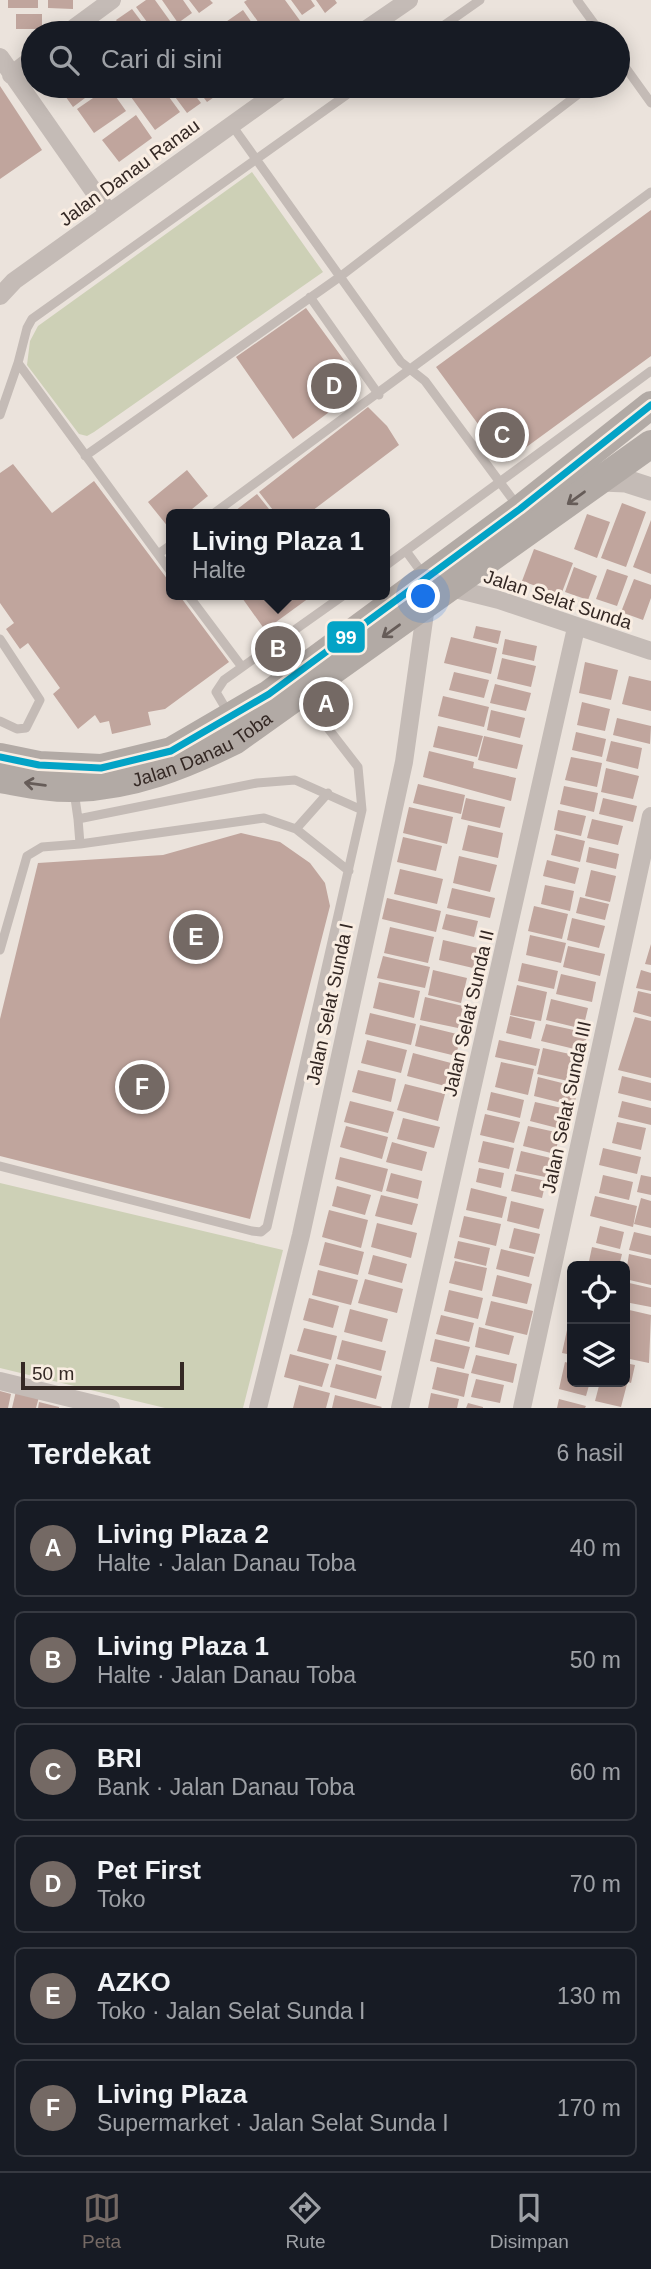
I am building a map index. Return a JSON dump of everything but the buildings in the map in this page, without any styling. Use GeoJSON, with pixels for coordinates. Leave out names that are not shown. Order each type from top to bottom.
{"type":"FeatureCollection","features":[{"type":"Feature","properties":{"kind":"main road","name":"Jalan Danau Toba"},"geometry":{"type":"LineString","coordinates":[[0,779],[74,788],[127,782],[181,767],[234,741],[302,695],[582,457],[651,405]]}},
{"type":"Feature","properties":{"kind":"main road","name":"Jalan Danau Toba"},"geometry":{"type":"LineString","coordinates":[[0,757],[39,765],[101,768],[171,751],[269,694],[426,592],[452,589],[651,444]]}},
{"type":"Feature","properties":{"kind":"street"},"geometry":{"type":"LineString","coordinates":[[378,21],[409,0]]}},
{"type":"Feature","properties":{"kind":"street"},"geometry":{"type":"LineString","coordinates":[[83,21],[110,1]]}},
{"type":"Feature","properties":{"kind":"street"},"geometry":{"type":"LineString","coordinates":[[0,57],[21,89]]}},
{"type":"Feature","properties":{"kind":"street"},"geometry":{"type":"LineString","coordinates":[[11,75],[21,67]]}},
{"type":"Feature","properties":{"kind":"street"},"geometry":{"type":"LineString","coordinates":[[28,98],[110,213]]}},
{"type":"Feature","properties":{"kind":"street","name":"Jalan Danau Ranau"},"geometry":{"type":"LineString","coordinates":[[0,295],[14,281],[269,98]]}},
{"type":"Feature","properties":{"kind":"street"},"geometry":{"type":"LineString","coordinates":[[582,457],[602,480],[626,481],[651,489]]}},
{"type":"Feature","properties":{"kind":"street","name":"Jalan Selat Sunda"},"geometry":{"type":"LineString","coordinates":[[452,589],[499,600],[651,651]]}},
{"type":"Feature","properties":{"kind":"street","name":"Jalan Selat Sunda I"},"geometry":{"type":"LineString","coordinates":[[258,1408],[301,1235],[404,762],[426,592]]}},
{"type":"Feature","properties":{"kind":"street","name":"Jalan Selat Sunda II"},"geometry":{"type":"LineString","coordinates":[[400,1408],[576,628]]}},
{"type":"Feature","properties":{"kind":"street","name":"Jalan Selat Sunda III"},"geometry":{"type":"LineString","coordinates":[[522,1408],[651,816]]}},
{"type":"Feature","properties":{"kind":"street"},"geometry":{"type":"LineString","coordinates":[[0,1381],[111,1408]]}},
{"type":"Feature","properties":{"kind":"lane"},"geometry":{"type":"LineString","coordinates":[[450,21],[480,0]]}},
{"type":"Feature","properties":{"kind":"lane"},"geometry":{"type":"LineString","coordinates":[[577,0],[592,21]]}},
{"type":"Feature","properties":{"kind":"lane"},"geometry":{"type":"LineString","coordinates":[[630,75],[651,103]]}},
{"type":"Feature","properties":{"kind":"lane"},"geometry":{"type":"LineString","coordinates":[[0,415],[32,319],[342,98]]}},
{"type":"Feature","properties":{"kind":"lane"},"geometry":{"type":"LineString","coordinates":[[85,456],[341,276],[573,98]]}},
{"type":"Feature","properties":{"kind":"lane"},"geometry":{"type":"LineString","coordinates":[[231,124],[401,362],[425,381],[520,509]]}},
{"type":"Feature","properties":{"kind":"lane"},"geometry":{"type":"LineString","coordinates":[[221,509],[651,192]]}},
{"type":"Feature","properties":{"kind":"lane"},"geometry":{"type":"LineString","coordinates":[[310,297],[379,395]]}},
{"type":"Feature","properties":{"kind":"lane"},"geometry":{"type":"LineString","coordinates":[[18,363],[166,565]]}},
{"type":"Feature","properties":{"kind":"lane"},"geometry":{"type":"LineString","coordinates":[[390,562],[651,371]]}},
{"type":"Feature","properties":{"kind":"lane"},"geometry":{"type":"LineString","coordinates":[[158,554],[166,548]]}},
{"type":"Feature","properties":{"kind":"lane"},"geometry":{"type":"LineString","coordinates":[[406,551],[426,592]]}},
{"type":"Feature","properties":{"kind":"lane"},"geometry":{"type":"LineString","coordinates":[[192,600],[242,667]]}},
{"type":"Feature","properties":{"kind":"lane"},"geometry":{"type":"LineString","coordinates":[[230,715],[216,692],[224,680],[337,600]]}},
{"type":"Feature","properties":{"kind":"lane"},"geometry":{"type":"LineString","coordinates":[[0,639],[40,700],[26,728],[17,729],[0,721]]}},
{"type":"Feature","properties":{"kind":"lane"},"geometry":{"type":"LineString","coordinates":[[0,1166],[252,1231],[261,1232],[267,1227],[362,810],[358,767],[302,695]]}},
{"type":"Feature","properties":{"kind":"lane"},"geometry":{"type":"LineString","coordinates":[[78,819],[257,783],[295,780],[362,810]]}},
{"type":"Feature","properties":{"kind":"lane"},"geometry":{"type":"LineString","coordinates":[[74,788],[80,844]]}},
{"type":"Feature","properties":{"kind":"lane"},"geometry":{"type":"LineString","coordinates":[[296,829],[328,793]]}},
{"type":"Feature","properties":{"kind":"lane"},"geometry":{"type":"LineString","coordinates":[[0,950],[27,856],[42,847],[264,818],[296,829],[349,871]]}},
{"type":"Feature","properties":{"kind":"green space"},"geometry":{"type":"Polygon","coordinates":[[[252,172],[323,272],[94,432],[87,436],[79,434],[27,365],[30,341],[38,326],[252,172]]]}},
{"type":"Feature","properties":{"kind":"green space"},"geometry":{"type":"Polygon","coordinates":[[[0,1183],[283,1250],[243,1408],[165,1408],[0,1368],[0,1183]]]}},
{"type":"Feature","properties":{"kind":"transit line","name":"99"},"geometry":{"type":"LineString","coordinates":[[0,757],[39,765],[101,768],[171,751],[269,694],[520,509],[651,405]]}},
{"type":"Feature","properties":{"kind":"place","name":"Pet First"},"geometry":{"type":"Point","coordinates":[334,386]}},
{"type":"Feature","properties":{"kind":"place","name":"BRI"},"geometry":{"type":"Point","coordinates":[502,435]}},
{"type":"Feature","properties":{"kind":"place","name":"Living Plaza 1"},"geometry":{"type":"Point","coordinates":[278,649]}},
{"type":"Feature","properties":{"kind":"place","name":"Living Plaza 2"},"geometry":{"type":"Point","coordinates":[326,704]}},
{"type":"Feature","properties":{"kind":"place","name":"AZKO"},"geometry":{"type":"Point","coordinates":[196,937]}},
{"type":"Feature","properties":{"kind":"place","name":"Living Plaza"},"geometry":{"type":"Point","coordinates":[142,1087]}}]}
